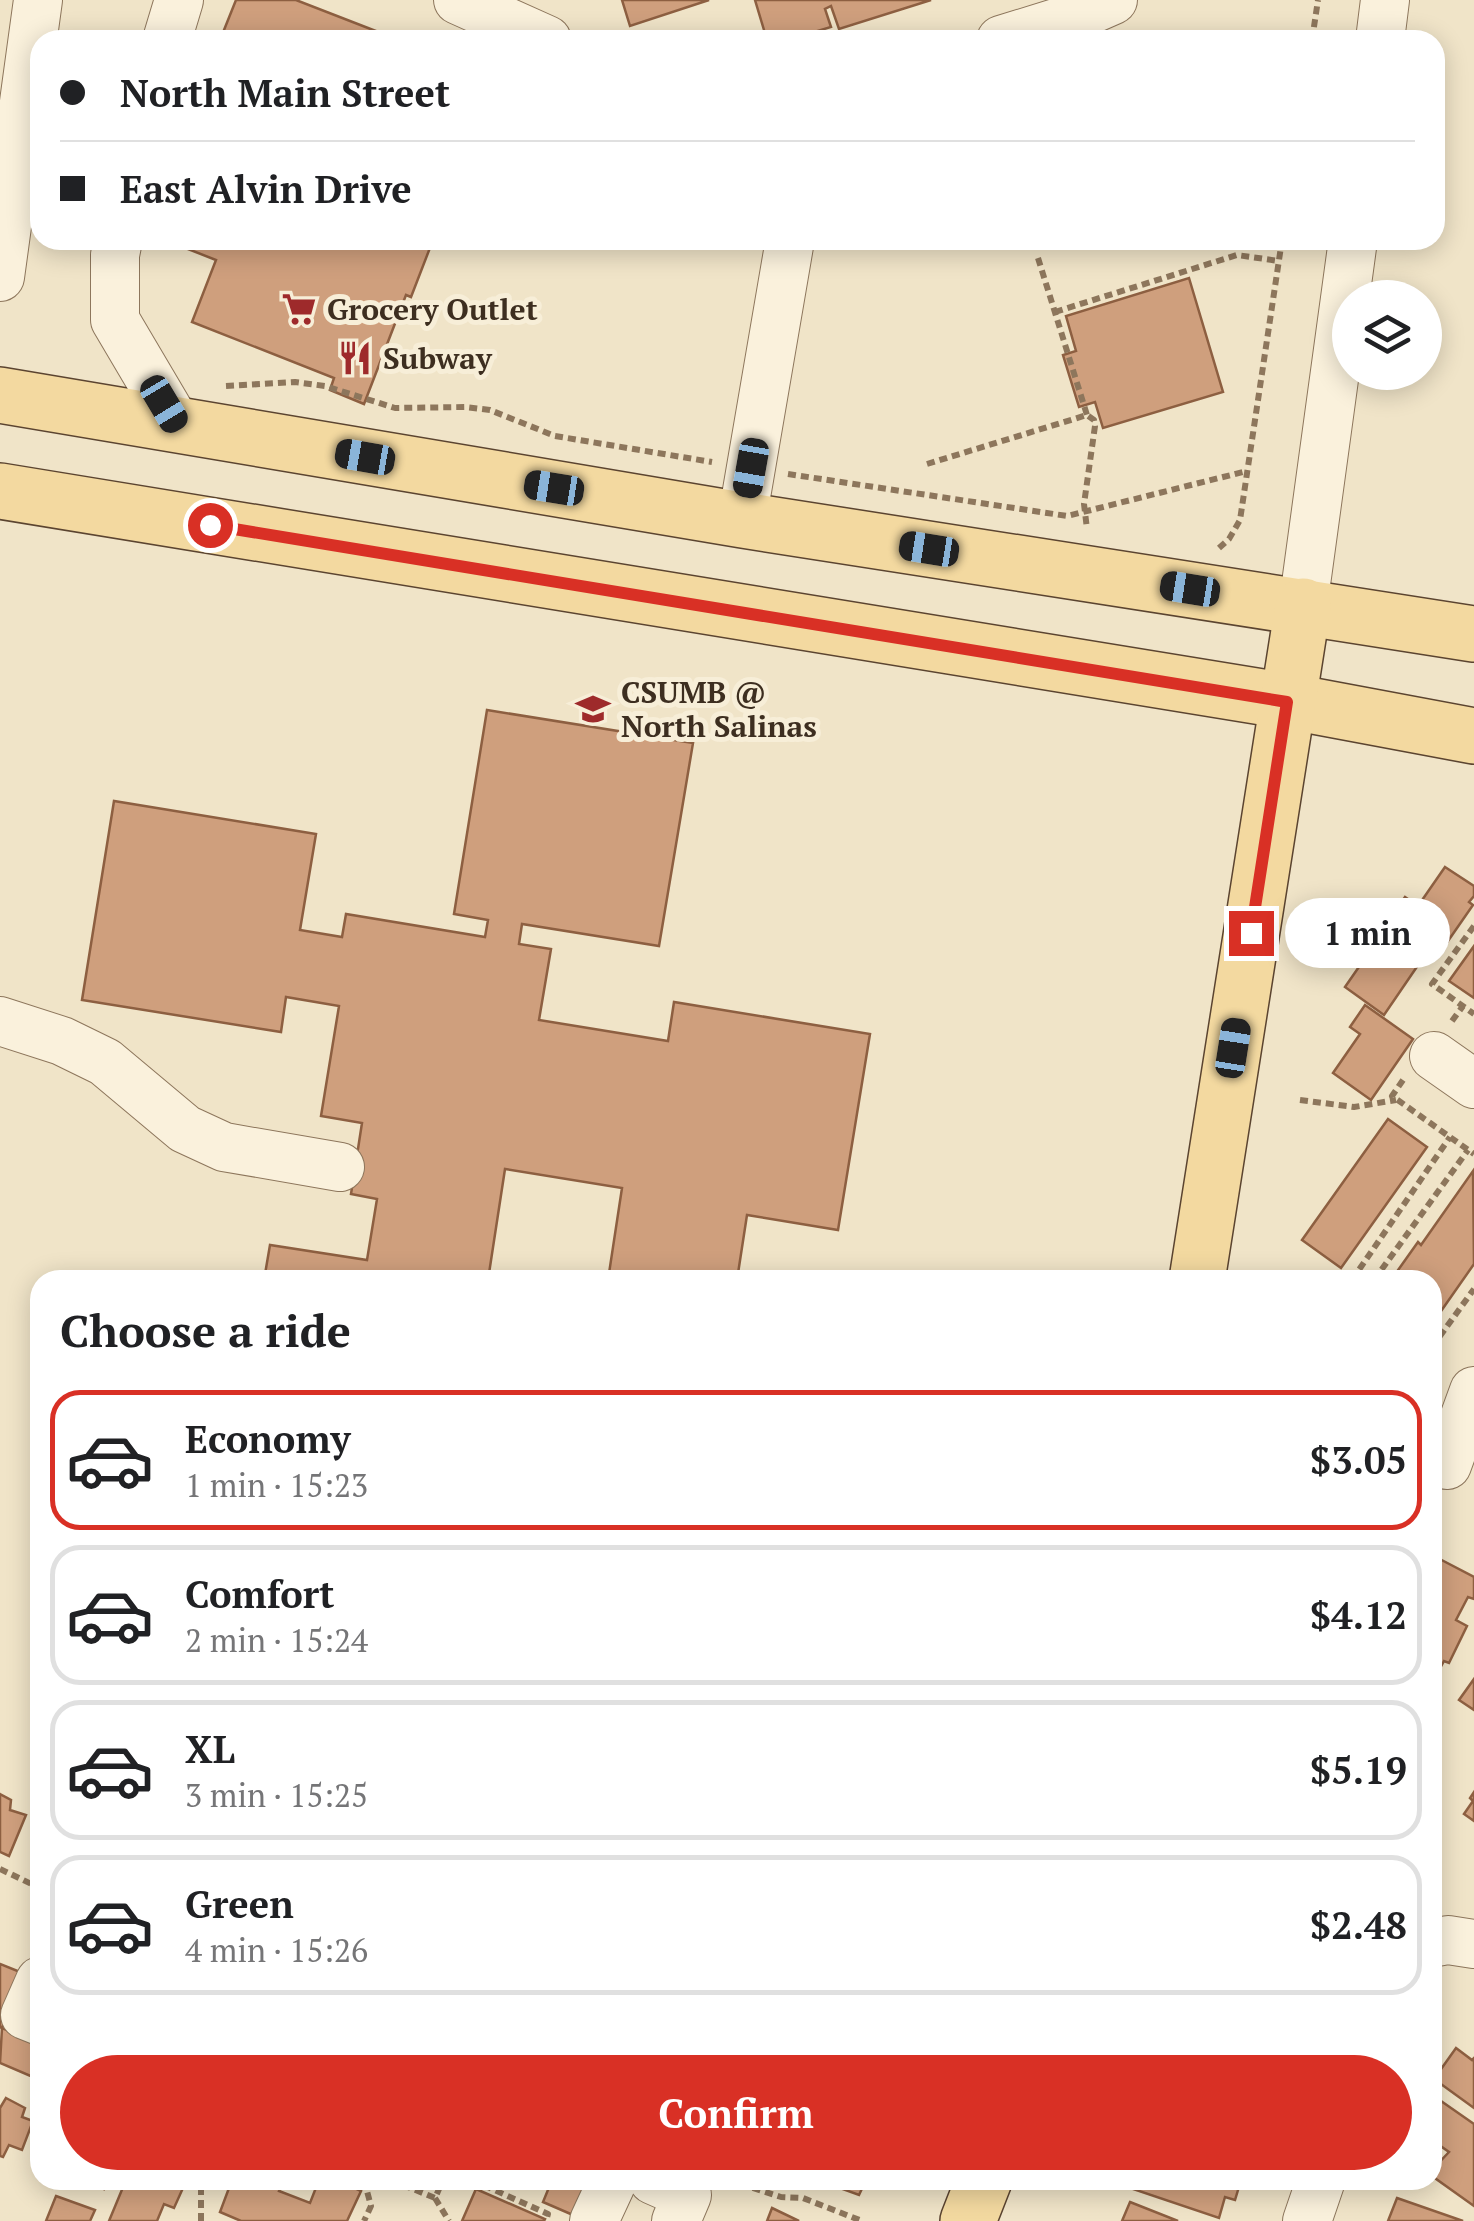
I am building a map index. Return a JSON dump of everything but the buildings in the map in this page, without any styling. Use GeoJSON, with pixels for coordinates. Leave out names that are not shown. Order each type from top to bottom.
{"type":"FeatureCollection","features":[{"type":"Feature","properties":{"kind":"main road"},"geometry":{"type":"LineString","coordinates":[[0,396],[177,425],[746,494],[1303,606],[1474,634]]}},
{"type":"Feature","properties":{"kind":"main road"},"geometry":{"type":"LineString","coordinates":[[0,491],[1474,736]]}},
{"type":"Feature","properties":{"kind":"main road"},"geometry":{"type":"LineString","coordinates":[[1199,1270],[1303,606]]}},
{"type":"Feature","properties":{"kind":"main road"},"geometry":{"type":"LineString","coordinates":[[968,2221],[980,2190]]}},
{"type":"Feature","properties":{"kind":"street"},"geometry":{"type":"LineString","coordinates":[[34,30],[38,0]]}},
{"type":"Feature","properties":{"kind":"street"},"geometry":{"type":"LineString","coordinates":[[169,30],[179,0]]}},
{"type":"Feature","properties":{"kind":"street"},"geometry":{"type":"LineString","coordinates":[[458,0],[524,30]]}},
{"type":"Feature","properties":{"kind":"street"},"geometry":{"type":"LineString","coordinates":[[1033,30],[1113,0]]}},
{"type":"Feature","properties":{"kind":"street"},"geometry":{"type":"LineString","coordinates":[[1381,30],[1385,0]]}},
{"type":"Feature","properties":{"kind":"street"},"geometry":{"type":"LineString","coordinates":[[0,277],[30,67]]}},
{"type":"Feature","properties":{"kind":"street"},"geometry":{"type":"LineString","coordinates":[[116,250],[115,320],[177,425]]}},
{"type":"Feature","properties":{"kind":"street"},"geometry":{"type":"LineString","coordinates":[[746,494],[788,250]]}},
{"type":"Feature","properties":{"kind":"street"},"geometry":{"type":"LineString","coordinates":[[1303,606],[1352,250]]}},
{"type":"Feature","properties":{"kind":"street"},"geometry":{"type":"LineString","coordinates":[[0,1021],[62,1041],[105,1062],[185,1129],[224,1147],[340,1167]]}},
{"type":"Feature","properties":{"kind":"street"},"geometry":{"type":"LineString","coordinates":[[1434,1056],[1474,1084]]}},
{"type":"Feature","properties":{"kind":"street"},"geometry":{"type":"LineString","coordinates":[[1451,1467],[1474,1390]]}},
{"type":"Feature","properties":{"kind":"street"},"geometry":{"type":"LineString","coordinates":[[1442,1942],[1474,1944]]}},
{"type":"Feature","properties":{"kind":"street"},"geometry":{"type":"LineString","coordinates":[[594,2221],[608,2190]]}},
{"type":"Feature","properties":{"kind":"street"},"geometry":{"type":"LineString","coordinates":[[676,2190],[687,2195],[676,2221]]}},
{"type":"Feature","properties":{"kind":"street"},"geometry":{"type":"LineString","coordinates":[[1307,2221],[1318,2190]]}},
{"type":"Feature","properties":{"kind":"path"},"geometry":{"type":"LineString","coordinates":[[1314,30],[1318,0]]}},
{"type":"Feature","properties":{"kind":"path"},"geometry":{"type":"LineString","coordinates":[[1213,551],[1229,539],[1240,520],[1281,250]]}},
{"type":"Feature","properties":{"kind":"path"},"geometry":{"type":"LineString","coordinates":[[1055,312],[1237,256],[1279,261]]}},
{"type":"Feature","properties":{"kind":"path"},"geometry":{"type":"LineString","coordinates":[[1038,258],[1087,414],[1094,420],[1085,512],[1089,533],[1096,536]]}},
{"type":"Feature","properties":{"kind":"path"},"geometry":{"type":"LineString","coordinates":[[216,388],[242,383],[296,382],[325,386],[395,408],[478,408],[503,413],[555,436],[746,494],[1067,516],[1248,471]]}},
{"type":"Feature","properties":{"kind":"path"},"geometry":{"type":"LineString","coordinates":[[927,464],[1087,414]]}},
{"type":"Feature","properties":{"kind":"path"},"geometry":{"type":"LineString","coordinates":[[1473,929],[1432,984],[1474,1014]]}},
{"type":"Feature","properties":{"kind":"path"},"geometry":{"type":"LineString","coordinates":[[1300,1100],[1354,1108],[1397,1100]]}},
{"type":"Feature","properties":{"kind":"path"},"geometry":{"type":"LineString","coordinates":[[1359,1270],[1450,1137]]}},
{"type":"Feature","properties":{"kind":"path"},"geometry":{"type":"LineString","coordinates":[[1381,1270],[1468,1150]]}},
{"type":"Feature","properties":{"kind":"path"},"geometry":{"type":"LineString","coordinates":[[1442,1334],[1474,1289]]}},
{"type":"Feature","properties":{"kind":"path"},"geometry":{"type":"LineString","coordinates":[[0,1870],[30,1884]]}},
{"type":"Feature","properties":{"kind":"path"},"geometry":{"type":"LineString","coordinates":[[201,2190],[201,2221]]}},
{"type":"Feature","properties":{"kind":"path"},"geometry":{"type":"LineString","coordinates":[[364,2221],[371,2206],[367,2190]]}},
{"type":"Feature","properties":{"kind":"path"},"geometry":{"type":"LineString","coordinates":[[416,2190],[435,2198],[450,2221]]}},
{"type":"Feature","properties":{"kind":"path"},"geometry":{"type":"LineString","coordinates":[[435,2198],[439,2190]]}},
{"type":"Feature","properties":{"kind":"path"},"geometry":{"type":"LineString","coordinates":[[494,2190],[548,2214],[546,2221]]}},
{"type":"Feature","properties":{"kind":"path"},"geometry":{"type":"LineString","coordinates":[[759,2190],[780,2197],[803,2198],[862,2221]]}},
{"type":"Feature","properties":{"kind":"place","name":"Grocery Outlet"},"geometry":{"type":"Point","coordinates":[299,309]}},
{"type":"Feature","properties":{"kind":"place","name":"Subway"},"geometry":{"type":"Point","coordinates":[355,358]}},
{"type":"Feature","properties":{"kind":"place","name":"CSUMB @ North Salinas"},"geometry":{"type":"Point","coordinates":[593,709]}},
{"type":"Feature","properties":{"kind":"route"},"geometry":{"type":"LineString","coordinates":[[210,525],[1287,702],[1251,933]]}}]}
